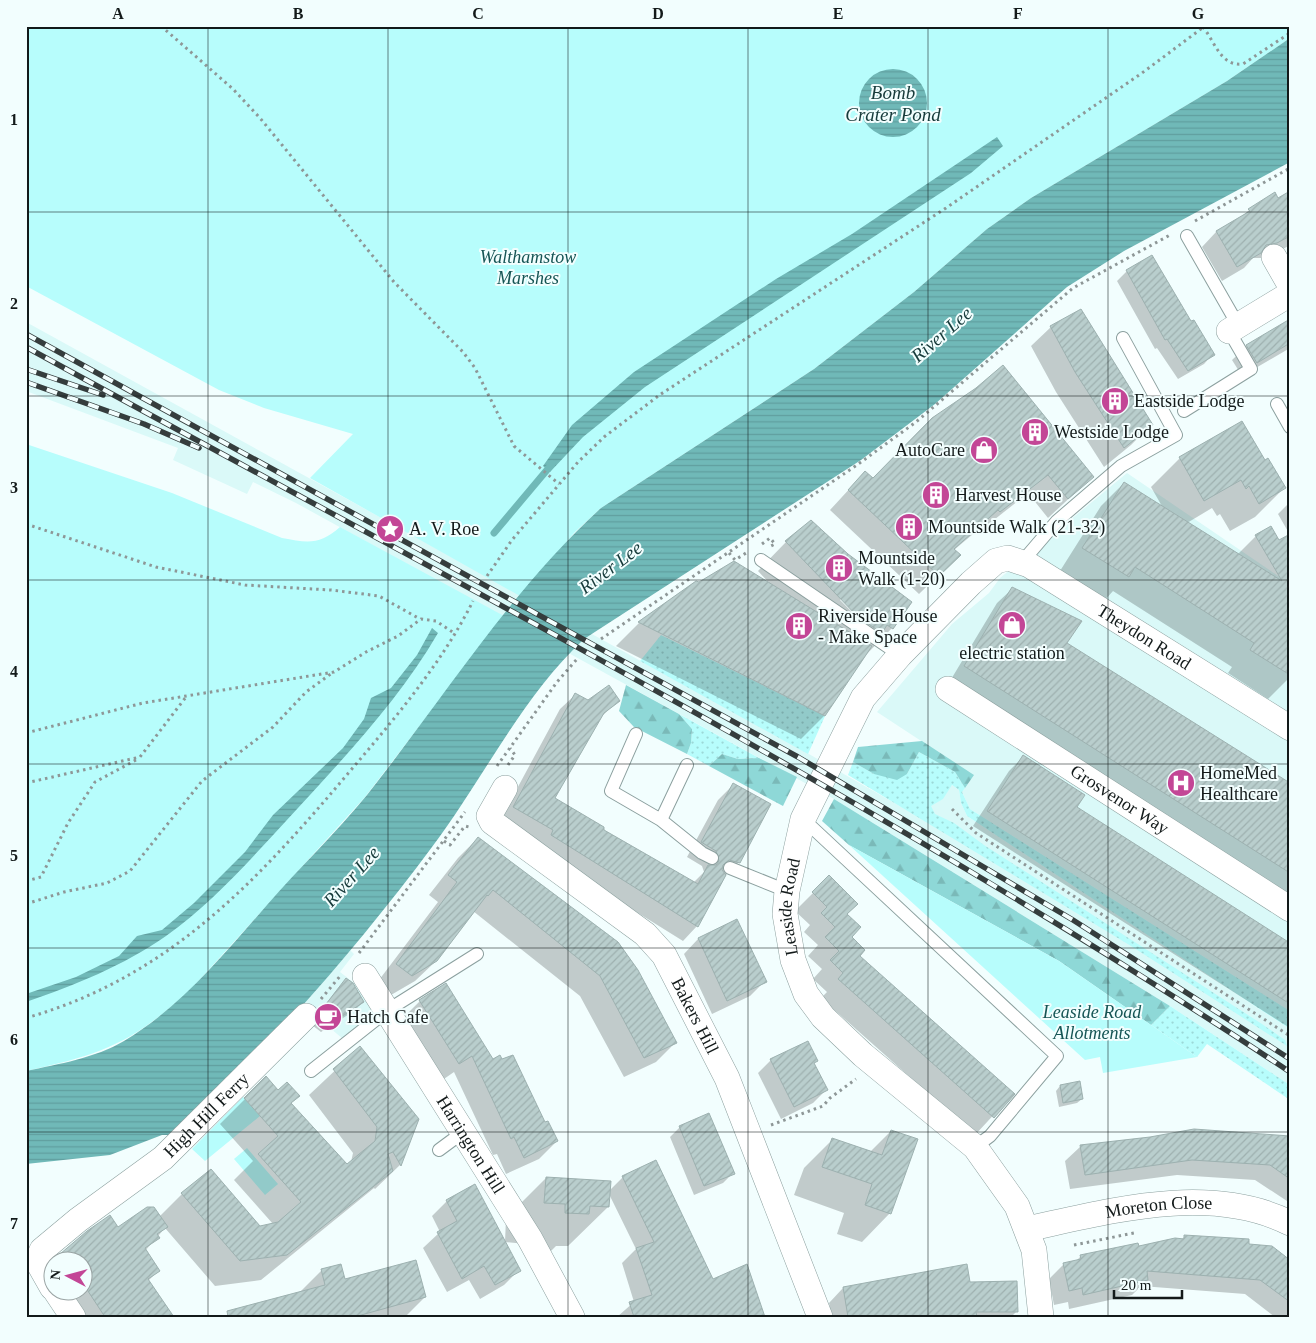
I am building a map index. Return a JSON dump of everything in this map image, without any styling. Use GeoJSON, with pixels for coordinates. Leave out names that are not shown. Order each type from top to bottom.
{"type":"FeatureCollection","features":[{"type":"Feature","properties":{"kind":"street"},"geometry":{"type":"LineString","coordinates":[[1274,256],[1290,285]]}},
{"type":"Feature","properties":{"kind":"street"},"geometry":{"type":"LineString","coordinates":[[1233,328],[1290,294]]}},
{"type":"Feature","properties":{"kind":"street","name":"Theydon Road"},"geometry":{"type":"LineString","coordinates":[[996,561],[1008,558],[1022,562],[1289,726]]}},
{"type":"Feature","properties":{"kind":"street","name":"Leaside Road"},"geometry":{"type":"LineString","coordinates":[[996,561],[970,583],[900,655],[863,698],[803,819],[787,891],[785,914],[793,960],[806,994],[823,1017],[871,1062],[974,1146],[1017,1206],[1034,1250],[1041,1317]]}},
{"type":"Feature","properties":{"kind":"street","name":"Grosvenor Way"},"geometry":{"type":"LineString","coordinates":[[948,689],[1290,908]]}},
{"type":"Feature","properties":{"kind":"street"},"geometry":{"type":"LineString","coordinates":[[489,816],[505,788]]}},
{"type":"Feature","properties":{"kind":"street","name":"Bakers Hill"},"geometry":{"type":"LineString","coordinates":[[489,816],[492,822],[645,934],[664,955],[727,1078],[820,1317]]}},
{"type":"Feature","properties":{"kind":"street","name":"Harrington Hill"},"geometry":{"type":"LineString","coordinates":[[355,968],[388,1010],[462,1133],[530,1239],[572,1317]]}},
{"type":"Feature","properties":{"kind":"street","name":"High Hill Ferry"},"geometry":{"type":"LineString","coordinates":[[42,1273],[39,1257],[42,1250],[78,1220],[163,1158],[306,1016]]}},
{"type":"Feature","properties":{"kind":"street","name":"Moreton Close"},"geometry":{"type":"LineString","coordinates":[[1027,1229],[1098,1214],[1184,1203],[1207,1203],[1249,1208],[1290,1223]]}},
{"type":"Feature","properties":{"kind":"street"},"geometry":{"type":"LineString","coordinates":[[58,1300],[73,1317]]}},
{"type":"Feature","properties":{"kind":"lane"},"geometry":{"type":"LineString","coordinates":[[1184,230],[1233,328],[1251,369],[1184,411]]}},
{"type":"Feature","properties":{"kind":"lane"},"geometry":{"type":"LineString","coordinates":[[1022,562],[1057,521],[1121,466],[1176,435],[1123,338]]}},
{"type":"Feature","properties":{"kind":"lane"},"geometry":{"type":"LineString","coordinates":[[1277,404],[1290,427]]}},
{"type":"Feature","properties":{"kind":"lane"},"geometry":{"type":"LineString","coordinates":[[761,560],[900,655]]}},
{"type":"Feature","properties":{"kind":"lane"},"geometry":{"type":"LineString","coordinates":[[636,734],[611,791],[661,820],[702,853],[712,858]]}},
{"type":"Feature","properties":{"kind":"lane"},"geometry":{"type":"LineString","coordinates":[[661,820],[687,765]]}},
{"type":"Feature","properties":{"kind":"lane"},"geometry":{"type":"LineString","coordinates":[[803,819],[1057,1056],[990,1136],[974,1146]]}},
{"type":"Feature","properties":{"kind":"lane"},"geometry":{"type":"LineString","coordinates":[[730,868],[787,891]]}},
{"type":"Feature","properties":{"kind":"lane"},"geometry":{"type":"LineString","coordinates":[[311,1071],[388,1010],[477,954]]}},
{"type":"Feature","properties":{"kind":"lane"},"geometry":{"type":"LineString","coordinates":[[439,1150],[462,1133]]}},
{"type":"Feature","properties":{"kind":"path"},"geometry":{"type":"LineString","coordinates":[[161,26],[206,64],[247,104],[394,282],[463,352],[475,368],[510,440],[559,484]]}},
{"type":"Feature","properties":{"kind":"path"},"geometry":{"type":"LineString","coordinates":[[487,576],[512,540],[559,484],[604,437],[661,394],[946,208],[1142,73],[1204,27],[1227,63],[1235,65],[1243,64],[1290,33]]}},
{"type":"Feature","properties":{"kind":"path"},"geometry":{"type":"LineString","coordinates":[[601,639],[857,465],[916,422],[1073,288],[1184,230],[1290,168]]}},
{"type":"Feature","properties":{"kind":"path"},"geometry":{"type":"LineString","coordinates":[[26,524],[156,567],[236,583],[379,596],[420,619],[436,621],[454,633]]}},
{"type":"Feature","properties":{"kind":"path"},"geometry":{"type":"LineString","coordinates":[[26,1018],[96,993],[131,975],[191,935],[218,912],[291,840],[396,717],[454,633],[473,601]]}},
{"type":"Feature","properties":{"kind":"path"},"geometry":{"type":"LineString","coordinates":[[26,904],[64,892],[107,883],[130,871],[202,781],[273,727],[306,692],[366,652],[398,636],[420,619]]}},
{"type":"Feature","properties":{"kind":"path"},"geometry":{"type":"LineString","coordinates":[[26,733],[144,703],[334,672]]}},
{"type":"Feature","properties":{"kind":"path"},"geometry":{"type":"LineString","coordinates":[[26,881],[41,877],[72,816],[95,782],[140,757],[187,697]]}},
{"type":"Feature","properties":{"kind":"path"},"geometry":{"type":"LineString","coordinates":[[26,783],[140,757]]}},
{"type":"Feature","properties":{"kind":"path"},"geometry":{"type":"LineString","coordinates":[[952,809],[976,833],[1290,1036]]}},
{"type":"Feature","properties":{"kind":"path"},"geometry":{"type":"LineString","coordinates":[[444,841],[450,845],[466,826],[475,827],[489,816]]}},
{"type":"Feature","properties":{"kind":"path"},"geometry":{"type":"LineString","coordinates":[[306,1016],[355,968],[368,942]]}},
{"type":"Feature","properties":{"kind":"path"},"geometry":{"type":"LineString","coordinates":[[788,1118],[811,1112],[823,1106],[830,1098],[856,1079],[871,1062]]}},
{"type":"Feature","properties":{"kind":"path"},"geometry":{"type":"LineString","coordinates":[[1069,1246],[1140,1232]]}},
{"type":"Feature","properties":{"kind":"path"},"geometry":{"type":"LineString","coordinates":[[436,1317],[454,1317]]}},
{"type":"Feature","properties":{"kind":"shaded area"},"geometry":{"type":"Polygon","coordinates":[[[26,322],[802,750],[910,812],[942,799],[952,785],[959,790],[961,803],[967,816],[1290,1029],[1290,1085],[1170,1006],[834,799],[296,503],[253,482],[247,494],[173,460],[178,448],[26,391],[26,322]]]}},
{"type":"Feature","properties":{"kind":"shaded area"},"geometry":{"type":"Polygon","coordinates":[[[1127,473],[1290,584],[1290,1011],[970,809],[962,792],[973,775],[877,712],[952,624],[989,593],[1000,578],[1127,473]]]}},
{"type":"Feature","properties":{"kind":"shaded area"},"geometry":{"type":"Polygon","coordinates":[[[350,950],[354,954],[340,972],[367,993],[377,1012],[343,1039],[303,1005],[350,950]]]}},
{"type":"Feature","properties":{"kind":"green space","name":"Walthamstow Marshes"},"geometry":{"type":"Polygon","coordinates":[[[26,26],[1290,26],[1290,38],[1227,81],[1031,198],[987,229],[914,292],[814,369],[601,508],[575,532],[520,596],[310,478],[353,434],[264,408],[219,390],[26,286],[26,26]]]}},
{"type":"Feature","properties":{"kind":"green space"},"geometry":{"type":"Polygon","coordinates":[[[26,444],[172,493],[282,538],[299,541],[320,540],[340,527],[504,616],[365,797],[194,986],[154,1021],[117,1043],[77,1058],[26,1071],[26,444]]]}},
{"type":"Feature","properties":{"kind":"green space"},"geometry":{"type":"Polygon","coordinates":[[[661,635],[825,716],[808,754],[640,661],[661,635]]]}},
{"type":"Feature","properties":{"kind":"green space"},"geometry":{"type":"Polygon","coordinates":[[[626,685],[679,714],[692,729],[691,743],[687,754],[634,727],[619,711],[626,685]]]}},
{"type":"Feature","properties":{"kind":"green space"},"geometry":{"type":"Polygon","coordinates":[[[679,714],[759,758],[738,759],[722,754],[709,766],[687,754],[691,743],[692,729],[679,714]]]}},
{"type":"Feature","properties":{"kind":"green space"},"geometry":{"type":"Polygon","coordinates":[[[922,741],[974,775],[965,788],[955,772],[919,752],[907,774],[897,780],[874,774],[853,762],[858,747],[922,741]]]}},
{"type":"Feature","properties":{"kind":"green space"},"geometry":{"type":"Polygon","coordinates":[[[919,752],[955,772],[965,788],[962,792],[970,809],[1290,1011],[1290,1029],[967,816],[961,803],[959,790],[952,785],[943,799],[931,806],[935,814],[954,823],[984,845],[1262,1024],[1285,1040],[1287,1046],[1131,946],[848,775],[853,762],[874,774],[907,774],[919,752]]]}},
{"type":"Feature","properties":{"kind":"green space"},"geometry":{"type":"Polygon","coordinates":[[[722,754],[738,759],[759,758],[797,777],[783,806],[709,766],[722,754]]]}},
{"type":"Feature","properties":{"kind":"green space"},"geometry":{"type":"Polygon","coordinates":[[[834,799],[1170,1006],[1151,1025],[1059,961],[849,845],[822,821],[834,799]]]}},
{"type":"Feature","properties":{"kind":"green space","name":"Leaside Road Allotments"},"geometry":{"type":"Polygon","coordinates":[[[849,845],[1059,961],[1197,1057],[1103,1073],[1100,1057],[1085,1060],[849,845]]]}},
{"type":"Feature","properties":{"kind":"green space"},"geometry":{"type":"Polygon","coordinates":[[[1170,1006],[1290,1085],[1290,1100],[1207,1044],[1197,1057],[1151,1025],[1170,1006]]]}},
{"type":"Feature","properties":{"kind":"green space"},"geometry":{"type":"Polygon","coordinates":[[[243,1097],[260,1116],[205,1161],[192,1149],[243,1097]]]}},
{"type":"Feature","properties":{"kind":"green space"},"geometry":{"type":"Polygon","coordinates":[[[247,1148],[278,1184],[265,1195],[234,1159],[247,1148]]]}},
{"type":"Feature","properties":{"kind":"water","name":"River Lee"},"geometry":{"type":"Polygon","coordinates":[[[1290,38],[1290,162],[1124,251],[1067,287],[935,404],[861,460],[584,639],[541,687],[504,739],[451,821],[350,951],[252,1061],[176,1135],[162,1135],[110,1155],[26,1164],[26,1071],[64,1063],[113,1047],[145,1027],[201,979],[367,795],[507,610],[568,540],[601,508],[814,369],[914,292],[987,229],[1031,198],[1227,81],[1290,38]]]}},
{"type":"Feature","properties":{"kind":"water","name":"Bomb Crater Pond"},"geometry":{"type":"Polygon","coordinates":[[[893,69],[906,72],[917,79],[924,90],[927,103],[924,116],[917,127],[906,134],[893,137],[880,134],[869,127],[862,116],[859,103],[862,90],[869,79],[880,72],[893,69]]]}},
{"type":"Feature","properties":{"kind":"water"},"geometry":{"type":"Polygon","coordinates":[[[997,137],[1003,146],[971,173],[645,387],[583,437],[550,472],[543,466],[572,425],[634,372],[776,279],[852,234],[997,137]]]}},
{"type":"Feature","properties":{"kind":"water"},"geometry":{"type":"Polygon","coordinates":[[[432,628],[438,633],[387,707],[258,851],[199,910],[183,924],[133,957],[80,982],[26,1002],[26,994],[76,977],[119,956],[137,936],[162,930],[194,903],[245,852],[273,815],[343,748],[364,719],[371,698],[391,688],[417,655],[432,628]]]}},
{"type":"Feature","properties":{"kind":"building"},"geometry":{"type":"Polygon","coordinates":[[[1290,191],[1290,236],[1277,243],[1266,245],[1261,253],[1237,267],[1216,231],[1250,211],[1248,209],[1275,192],[1278,198],[1290,191]]]}},
{"type":"Feature","properties":{"kind":"building"},"geometry":{"type":"Polygon","coordinates":[[[1152,255],[1191,321],[1194,320],[1215,355],[1188,371],[1167,339],[1165,340],[1126,270],[1152,255]]]}},
{"type":"Feature","properties":{"kind":"building","name":"Eastside Lodge"},"geometry":{"type":"Polygon","coordinates":[[[1081,309],[1153,425],[1124,448],[1075,372],[1050,326],[1081,309]]]}},
{"type":"Feature","properties":{"kind":"building"},"geometry":{"type":"Polygon","coordinates":[[[1290,319],[1290,343],[1257,363],[1246,345],[1290,319]]]}},
{"type":"Feature","properties":{"kind":"building"},"geometry":{"type":"Polygon","coordinates":[[[1003,365],[1094,477],[1068,499],[1048,475],[1000,512],[998,510],[954,549],[961,555],[939,576],[848,490],[865,471],[873,478],[932,418],[976,388],[1003,365]]]}},
{"type":"Feature","properties":{"kind":"building"},"geometry":{"type":"Polygon","coordinates":[[[1242,421],[1265,460],[1268,458],[1286,488],[1259,504],[1249,486],[1246,489],[1241,480],[1204,501],[1179,457],[1242,421]]]}},
{"type":"Feature","properties":{"kind":"building"},"geometry":{"type":"Polygon","coordinates":[[[1124,482],[1282,581],[1255,535],[1271,526],[1279,540],[1290,534],[1290,675],[1250,650],[1254,643],[1135,567],[1129,577],[1082,548],[1124,482]]]}},
{"type":"Feature","properties":{"kind":"building","name":"Mountside Walk (1-20)"},"geometry":{"type":"Polygon","coordinates":[[[811,520],[848,554],[912,602],[893,629],[887,625],[882,633],[858,617],[785,541],[811,520]]]}},
{"type":"Feature","properties":{"kind":"building"},"geometry":{"type":"Polygon","coordinates":[[[734,561],[872,646],[825,716],[638,622],[696,581],[699,582],[734,561]]]}},
{"type":"Feature","properties":{"kind":"building"},"geometry":{"type":"Polygon","coordinates":[[[1012,587],[1082,621],[1067,643],[1290,783],[1290,873],[964,666],[1012,587]]]}},
{"type":"Feature","properties":{"kind":"building"},"geometry":{"type":"Polygon","coordinates":[[[609,685],[620,701],[604,713],[555,798],[604,827],[604,830],[698,884],[708,865],[716,865],[719,861],[716,851],[701,842],[733,783],[771,804],[740,863],[729,860],[723,865],[722,870],[726,875],[698,927],[551,835],[553,830],[513,807],[575,693],[588,700],[609,685]]]}},
{"type":"Feature","properties":{"kind":"building"},"geometry":{"type":"Polygon","coordinates":[[[1023,755],[1085,795],[1077,807],[1290,943],[1290,1004],[987,811],[1023,755]]]}},
{"type":"Feature","properties":{"kind":"building"},"geometry":{"type":"Polygon","coordinates":[[[478,837],[618,942],[638,970],[677,1043],[644,1058],[600,976],[493,890],[487,895],[437,961],[412,976],[396,964],[457,882],[448,875],[478,837]]]}},
{"type":"Feature","properties":{"kind":"building"},"geometry":{"type":"Polygon","coordinates":[[[829,875],[858,904],[847,914],[861,927],[852,937],[865,950],[860,956],[1015,1094],[994,1118],[838,979],[843,973],[830,960],[839,951],[825,937],[835,927],[821,913],[827,907],[812,892],[829,875]]]}},
{"type":"Feature","properties":{"kind":"building"},"geometry":{"type":"Polygon","coordinates":[[[737,919],[767,982],[727,1001],[698,938],[737,919]]]}},
{"type":"Feature","properties":{"kind":"building"},"geometry":{"type":"Polygon","coordinates":[[[346,978],[353,983],[364,1002],[330,1024],[320,1016],[320,1012],[346,978]]]}},
{"type":"Feature","properties":{"kind":"building"},"geometry":{"type":"Polygon","coordinates":[[[446,983],[493,1059],[500,1055],[502,1059],[513,1055],[545,1122],[548,1121],[558,1141],[524,1158],[514,1137],[511,1139],[472,1056],[459,1064],[419,1000],[446,983]]]}},
{"type":"Feature","properties":{"kind":"building"},"geometry":{"type":"Polygon","coordinates":[[[808,1041],[818,1061],[814,1063],[828,1090],[794,1107],[770,1059],[808,1041]]]}},
{"type":"Feature","properties":{"kind":"building"},"geometry":{"type":"Polygon","coordinates":[[[360,1046],[419,1119],[401,1166],[393,1152],[388,1154],[393,1171],[287,1255],[240,1261],[181,1193],[211,1169],[260,1226],[278,1222],[301,1202],[258,1154],[278,1136],[244,1098],[266,1076],[278,1090],[287,1082],[300,1096],[291,1103],[347,1164],[375,1141],[377,1127],[333,1069],[360,1046]]]}},
{"type":"Feature","properties":{"kind":"building"},"geometry":{"type":"Polygon","coordinates":[[[1080,1081],[1083,1099],[1063,1103],[1060,1085],[1080,1081]]]}},
{"type":"Feature","properties":{"kind":"building"},"geometry":{"type":"Polygon","coordinates":[[[709,1113],[735,1174],[704,1186],[679,1126],[709,1113]]]}},
{"type":"Feature","properties":{"kind":"building"},"geometry":{"type":"Polygon","coordinates":[[[1194,1129],[1290,1136],[1290,1179],[1270,1165],[1192,1160],[1085,1175],[1080,1145],[1150,1137],[1194,1129]]]}},
{"type":"Feature","properties":{"kind":"building"},"geometry":{"type":"Polygon","coordinates":[[[891,1130],[918,1139],[891,1214],[865,1205],[872,1184],[822,1167],[832,1138],[882,1155],[891,1130]]]}},
{"type":"Feature","properties":{"kind":"building"},"geometry":{"type":"Polygon","coordinates":[[[656,1160],[713,1279],[747,1264],[765,1317],[634,1317],[629,1302],[652,1295],[636,1248],[654,1242],[622,1176],[656,1160]]]}},
{"type":"Feature","properties":{"kind":"building"},"geometry":{"type":"Polygon","coordinates":[[[546,1177],[611,1181],[609,1207],[590,1206],[589,1214],[565,1213],[565,1204],[544,1203],[546,1177]]]}},
{"type":"Feature","properties":{"kind":"building"},"geometry":{"type":"Polygon","coordinates":[[[475,1184],[521,1271],[495,1285],[484,1266],[462,1279],[437,1232],[457,1221],[446,1200],[475,1184]]]}},
{"type":"Feature","properties":{"kind":"building"},"geometry":{"type":"Polygon","coordinates":[[[147,1207],[154,1207],[168,1227],[157,1234],[160,1238],[145,1248],[160,1271],[148,1279],[174,1317],[105,1317],[92,1297],[92,1250],[65,1250],[110,1215],[118,1227],[147,1207]]]}},
{"type":"Feature","properties":{"kind":"building"},"geometry":{"type":"Polygon","coordinates":[[[1184,1235],[1249,1239],[1249,1244],[1272,1246],[1290,1260],[1290,1302],[1260,1280],[1147,1271],[1148,1280],[1083,1295],[1082,1288],[1069,1291],[1063,1263],[1081,1259],[1080,1255],[1138,1243],[1139,1246],[1175,1238],[1184,1239],[1184,1235]]]}},
{"type":"Feature","properties":{"kind":"building"},"geometry":{"type":"Polygon","coordinates":[[[416,1260],[426,1297],[354,1317],[228,1317],[227,1311],[325,1285],[321,1269],[341,1264],[345,1279],[416,1260]]]}},
{"type":"Feature","properties":{"kind":"building"},"geometry":{"type":"Polygon","coordinates":[[[967,1264],[970,1282],[1017,1281],[1018,1312],[976,1312],[977,1317],[848,1317],[843,1287],[967,1264]]]}},
{"type":"Feature","properties":{"kind":"waterway"},"geometry":{"type":"LineString","coordinates":[[494,533],[552,464]]}},
{"type":"Feature","properties":{"kind":"railway"},"geometry":{"type":"LineString","coordinates":[[26,334],[798,757],[1073,920],[1290,1059]]}},
{"type":"Feature","properties":{"kind":"railway"},"geometry":{"type":"LineString","coordinates":[[26,347],[666,696],[824,786],[982,878],[1137,973],[1290,1072]]}},
{"type":"Feature","properties":{"kind":"railway"},"geometry":{"type":"LineString","coordinates":[[26,369],[103,395]]}},
{"type":"Feature","properties":{"kind":"railway"},"geometry":{"type":"LineString","coordinates":[[26,382],[144,424],[199,448]]}},
{"type":"Feature","properties":{"kind":"place","name":"Eastside Lodge"},"geometry":{"type":"Point","coordinates":[1115,401]}},
{"type":"Feature","properties":{"kind":"place","name":"Westside Lodge"},"geometry":{"type":"Point","coordinates":[1035,432]}},
{"type":"Feature","properties":{"kind":"place","name":"AutoCare"},"geometry":{"type":"Point","coordinates":[984,450]}},
{"type":"Feature","properties":{"kind":"place","name":"Harvest House"},"geometry":{"type":"Point","coordinates":[936,495]}},
{"type":"Feature","properties":{"kind":"place","name":"Mountside Walk (21-32)"},"geometry":{"type":"Point","coordinates":[909,527]}},
{"type":"Feature","properties":{"kind":"place","name":"A. V. Roe"},"geometry":{"type":"Point","coordinates":[390,529]}},
{"type":"Feature","properties":{"kind":"place","name":"Mountside Walk (1-20)"},"geometry":{"type":"Point","coordinates":[839,568]}},
{"type":"Feature","properties":{"kind":"place","name":"electric station"},"geometry":{"type":"Point","coordinates":[1012,625]}},
{"type":"Feature","properties":{"kind":"place","name":"Riverside House - Make Space"},"geometry":{"type":"Point","coordinates":[799,626]}},
{"type":"Feature","properties":{"kind":"place","name":"HomeMed Healthcare"},"geometry":{"type":"Point","coordinates":[1181,783]}},
{"type":"Feature","properties":{"kind":"place","name":"Hatch Cafe"},"geometry":{"type":"Point","coordinates":[328,1017]}}]}
